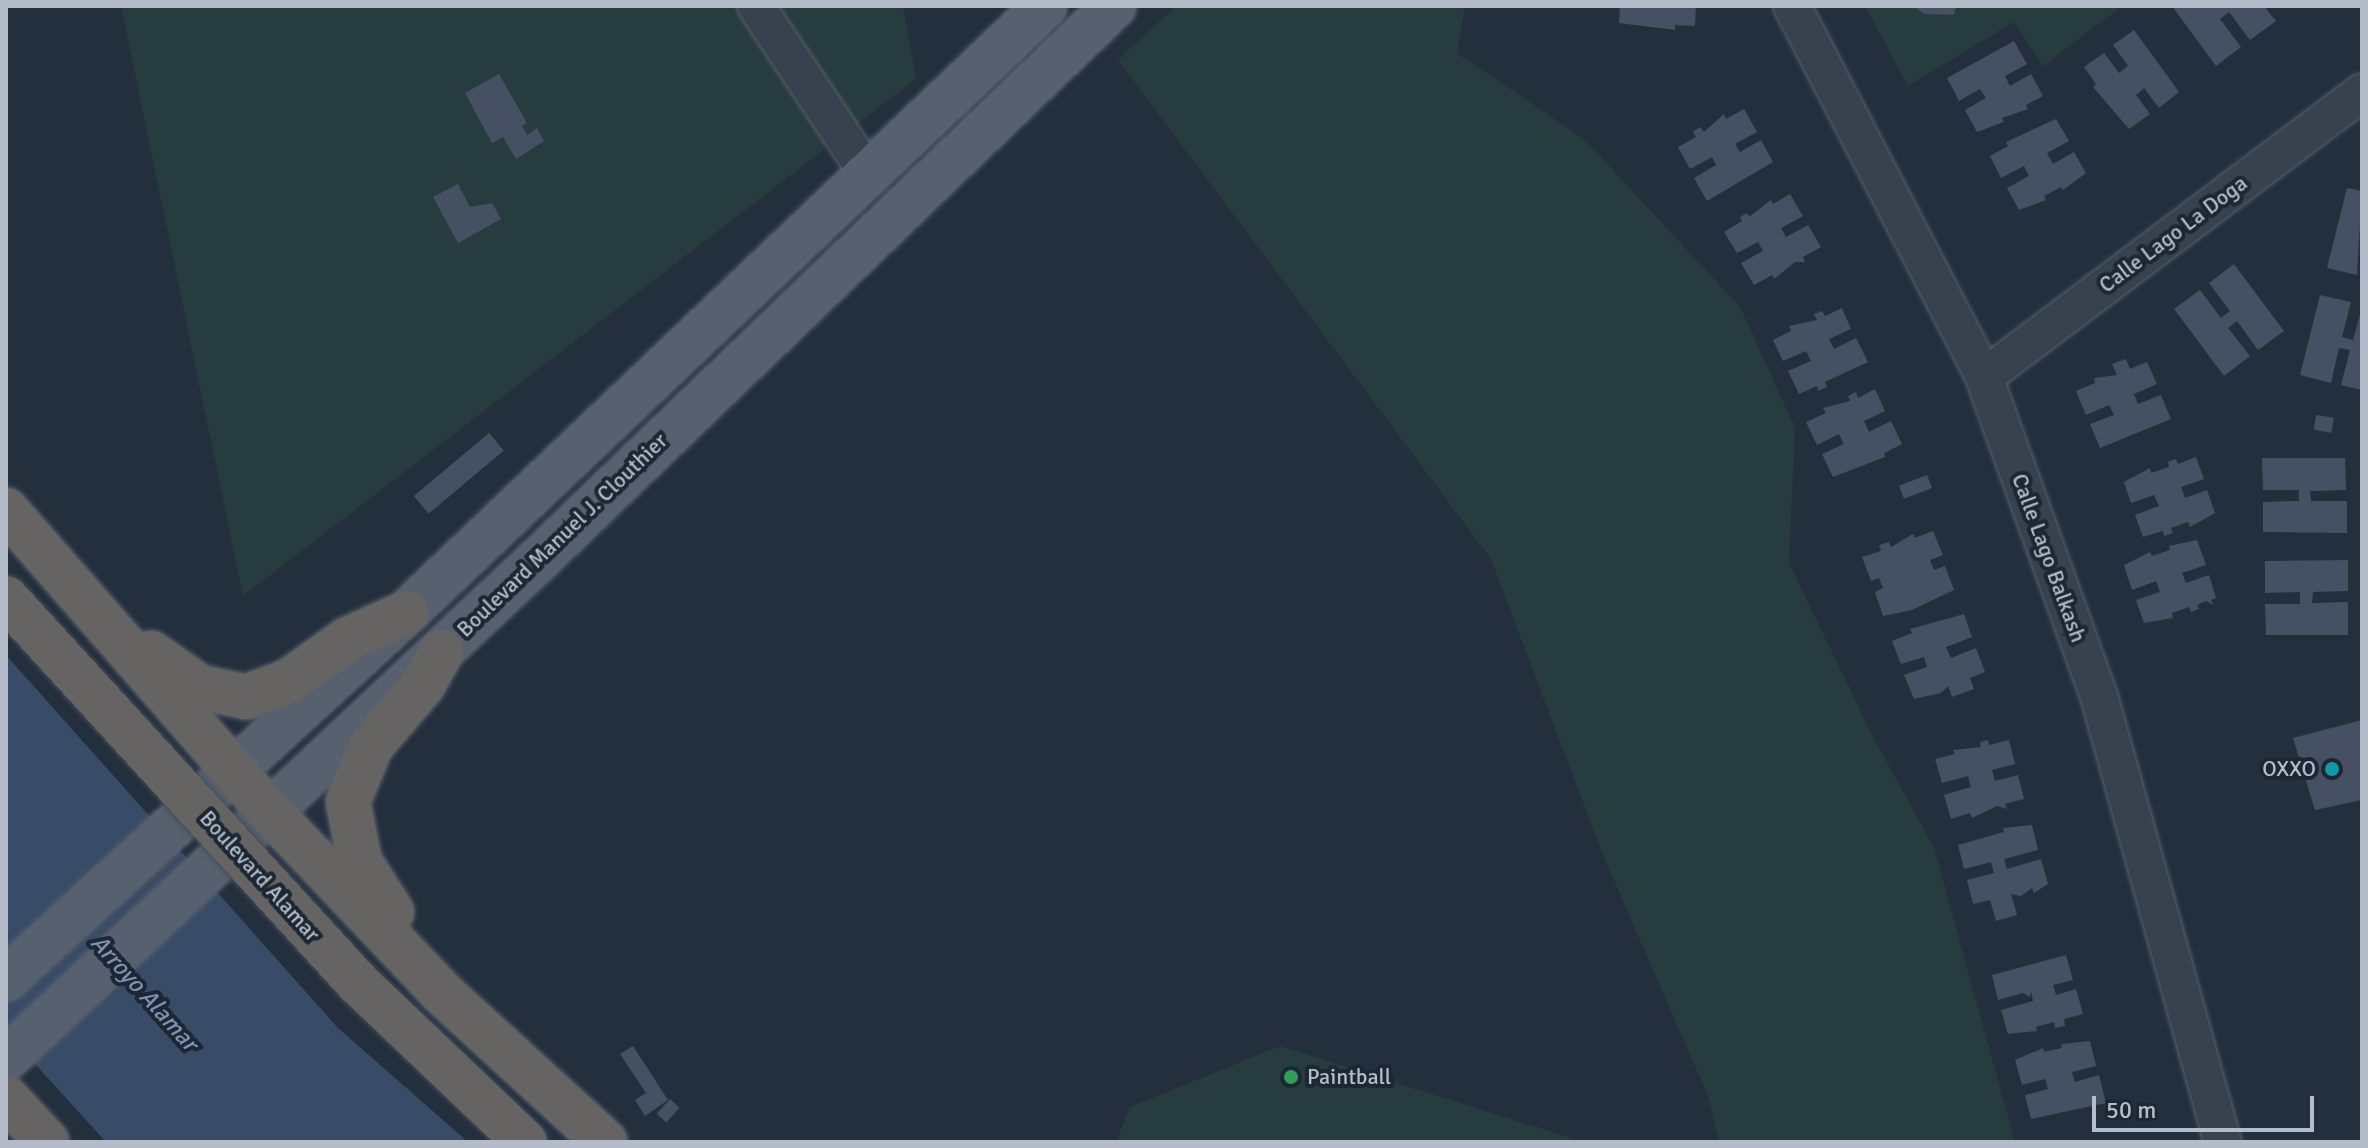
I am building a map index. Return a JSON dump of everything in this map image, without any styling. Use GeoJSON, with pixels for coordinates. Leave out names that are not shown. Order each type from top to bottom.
{"type":"FeatureCollection","features":[{"type":"Feature","properties":{"kind":"highway"},"geometry":{"type":"LineString","coordinates":[[6,510],[267,809],[441,992],[605,1142]]}},
{"type":"Feature","properties":{"kind":"highway","name":"Boulevard Alamar"},"geometry":{"type":"LineString","coordinates":[[6,598],[357,982],[525,1142]]}},
{"type":"Feature","properties":{"kind":"highway"},"geometry":{"type":"LineString","coordinates":[[117,640],[146,649],[200,687],[246,697],[289,681],[348,639],[406,613]]}},
{"type":"Feature","properties":{"kind":"highway"},"geometry":{"type":"LineString","coordinates":[[441,652],[423,685],[371,746],[348,802],[360,862],[431,966],[441,992]]}},
{"type":"Feature","properties":{"kind":"highway"},"geometry":{"type":"LineString","coordinates":[[6,1098],[47,1142]]}},
{"type":"Feature","properties":{"kind":"main road"},"geometry":{"type":"LineString","coordinates":[[6,979],[406,613],[866,171],[1045,6]]}},
{"type":"Feature","properties":{"kind":"main road","name":"Boulevard Manuel J. Clouthier"},"geometry":{"type":"LineString","coordinates":[[8,1057],[267,809],[441,652],[1114,6]]}},
{"type":"Feature","properties":{"kind":"street"},"geometry":{"type":"LineString","coordinates":[[756,6],[866,171]]}},
{"type":"Feature","properties":{"kind":"street","name":"Calle Lago Balkash"},"geometry":{"type":"LineString","coordinates":[[1792,6],[1984,377],[2099,696],[2223,1142]]}},
{"type":"Feature","properties":{"kind":"street","name":"Calle Lago La Doga"},"geometry":{"type":"LineString","coordinates":[[1984,377],[2362,92]]}},
{"type":"Feature","properties":{"kind":"green space"},"geometry":{"type":"Polygon","coordinates":[[[121,6],[903,6],[916,79],[243,596],[121,6]]]}},
{"type":"Feature","properties":{"kind":"green space"},"geometry":{"type":"Polygon","coordinates":[[[1176,6],[1465,6],[1457,53],[1584,139],[1740,307],[1795,428],[1789,563],[1871,733],[1934,848],[2015,1142],[1719,1142],[1708,1096],[1603,855],[1491,559],[1118,60],[1176,6]]]}},
{"type":"Feature","properties":{"kind":"green space"},"geometry":{"type":"Polygon","coordinates":[[[1865,6],[2122,6],[2043,66],[2014,22],[1908,86],[1865,6]]]}},
{"type":"Feature","properties":{"kind":"green space","name":"Paintball"},"geometry":{"type":"Polygon","coordinates":[[[1280,1046],[1571,1138],[1572,1142],[1116,1142],[1130,1107],[1280,1046]]]}},
{"type":"Feature","properties":{"kind":"water","name":"Arroyo Alamar"},"geometry":{"type":"Polygon","coordinates":[[[6,655],[338,1028],[468,1142],[106,1142],[6,1032],[6,655]]]}},
{"type":"Feature","properties":{"kind":"building"},"geometry":{"type":"Polygon","coordinates":[[[1620,6],[1696,6],[1695,26],[1675,25],[1675,30],[1619,23],[1620,6]]]}},
{"type":"Feature","properties":{"kind":"building"},"geometry":{"type":"Polygon","coordinates":[[[1913,6],[1956,6],[1954,15],[1924,14],[1913,6]]]}},
{"type":"Feature","properties":{"kind":"building"},"geometry":{"type":"Polygon","coordinates":[[[2172,6],[2264,6],[2276,21],[2250,40],[2229,12],[2220,19],[2241,47],[2216,66],[2172,6]]]}},
{"type":"Feature","properties":{"kind":"building"},"geometry":{"type":"Polygon","coordinates":[[[2134,30],[2179,92],[2159,108],[2144,88],[2136,95],[2150,114],[2129,129],[2093,87],[2096,84],[2084,67],[2104,53],[2119,73],[2128,66],[2113,45],[2134,30]]]}},
{"type":"Feature","properties":{"kind":"building"},"geometry":{"type":"Polygon","coordinates":[[[2014,41],[2027,64],[2005,76],[2010,86],[2031,74],[2043,96],[2026,105],[2028,109],[2002,118],[2004,122],[1977,132],[1965,110],[1986,98],[1980,89],[1959,101],[1947,78],[2014,41]]]}},
{"type":"Feature","properties":{"kind":"building"},"geometry":{"type":"Polygon","coordinates":[[[499,74],[527,123],[522,126],[527,135],[537,128],[544,141],[516,159],[503,137],[492,143],[465,93],[499,74]]]}},
{"type":"Feature","properties":{"kind":"building"},"geometry":{"type":"Polygon","coordinates":[[[1744,109],[1757,132],[1735,144],[1740,152],[1761,140],[1773,162],[1707,201],[1694,178],[1716,165],[1712,157],[1690,169],[1678,147],[1696,137],[1693,132],[1700,127],[1704,132],[1724,114],[1726,119],[1744,109]]]}},
{"type":"Feature","properties":{"kind":"building"},"geometry":{"type":"Polygon","coordinates":[[[2056,119],[2069,141],[2047,153],[2053,164],[2074,152],[2086,173],[2063,190],[2061,187],[2044,196],[2046,200],[2019,210],[2007,188],[2029,176],[2024,166],[2001,178],[1990,156],[2008,146],[2006,142],[2056,119]]]}},
{"type":"Feature","properties":{"kind":"building"},"geometry":{"type":"Polygon","coordinates":[[[458,184],[470,207],[492,203],[501,219],[458,243],[433,197],[458,184]]]}},
{"type":"Feature","properties":{"kind":"building"},"geometry":{"type":"Polygon","coordinates":[[[2347,188],[2362,191],[2357,275],[2327,268],[2347,188]]]}},
{"type":"Feature","properties":{"kind":"building"},"geometry":{"type":"Polygon","coordinates":[[[1790,194],[1803,216],[1781,228],[1786,237],[1808,225],[1821,247],[1803,257],[1805,262],[1795,262],[1774,279],[1772,275],[1754,285],[1741,263],[1763,251],[1758,242],[1737,253],[1724,232],[1742,221],[1740,217],[1747,213],[1749,217],[1771,200],[1773,204],[1790,194]]]}},
{"type":"Feature","properties":{"kind":"building"},"geometry":{"type":"Polygon","coordinates":[[[2234,264],[2284,331],[2258,350],[2237,321],[2228,328],[2250,356],[2224,376],[2174,309],[2200,290],[2221,318],[2230,311],[2209,283],[2234,264]]]}},
{"type":"Feature","properties":{"kind":"building"},"geometry":{"type":"Polygon","coordinates":[[[2320,295],[2351,302],[2342,337],[2353,340],[2362,308],[2362,390],[2341,385],[2350,350],[2339,348],[2331,383],[2300,375],[2320,295]]]}},
{"type":"Feature","properties":{"kind":"building"},"geometry":{"type":"Polygon","coordinates":[[[1842,308],[1851,329],[1829,339],[1834,349],[1856,338],[1868,362],[1825,382],[1827,387],[1818,391],[1817,386],[1799,394],[1788,371],[1811,361],[1806,351],[1783,361],[1773,340],[1791,331],[1789,326],[1817,320],[1814,314],[1822,311],[1825,316],[1842,308]]]}},
{"type":"Feature","properties":{"kind":"building"},"geometry":{"type":"Polygon","coordinates":[[[2126,359],[2130,369],[2147,362],[2157,384],[2134,394],[2138,404],[2161,395],[2171,419],[2100,448],[2090,424],[2114,415],[2109,405],[2086,415],[2076,391],[2095,383],[2094,378],[2117,375],[2112,364],[2126,359]]]}},
{"type":"Feature","properties":{"kind":"building"},"geometry":{"type":"Polygon","coordinates":[[[1875,389],[1885,411],[1864,421],[1869,432],[1891,421],[1902,444],[1884,453],[1885,457],[1833,477],[1822,454],[1844,444],[1839,434],[1817,445],[1806,422],[1826,413],[1823,408],[1850,401],[1848,396],[1856,392],[1858,398],[1875,389]]]}},
{"type":"Feature","properties":{"kind":"building"},"geometry":{"type":"Polygon","coordinates":[[[2316,415],[2334,418],[2331,433],[2314,430],[2316,415]]]}},
{"type":"Feature","properties":{"kind":"building"},"geometry":{"type":"Polygon","coordinates":[[[489,433],[504,451],[429,514],[414,496],[489,433]]]}},
{"type":"Feature","properties":{"kind":"building"},"geometry":{"type":"Polygon","coordinates":[[[2196,457],[2204,479],[2181,487],[2185,498],[2207,490],[2215,513],[2190,527],[2188,522],[2171,528],[2173,533],[2164,536],[2163,531],[2143,537],[2135,515],[2159,506],[2154,495],[2131,503],[2124,482],[2150,468],[2151,473],[2169,467],[2168,462],[2176,459],[2178,464],[2196,457]]]}},
{"type":"Feature","properties":{"kind":"building"},"geometry":{"type":"Polygon","coordinates":[[[2262,458],[2345,458],[2346,490],[2310,491],[2311,501],[2347,501],[2347,533],[2263,532],[2263,502],[2299,501],[2299,490],[2263,490],[2262,458]]]}},
{"type":"Feature","properties":{"kind":"building"},"geometry":{"type":"Polygon","coordinates":[[[1927,475],[1932,488],[1904,499],[1899,486],[1927,475]]]}},
{"type":"Feature","properties":{"kind":"building"},"geometry":{"type":"Polygon","coordinates":[[[1933,531],[1943,555],[1930,560],[1934,570],[1945,566],[1954,590],[1912,610],[1883,616],[1875,592],[1883,588],[1879,578],[1871,581],[1862,557],[1881,551],[1879,545],[1889,542],[1891,547],[1913,534],[1915,538],[1933,531]]]}},
{"type":"Feature","properties":{"kind":"building"},"geometry":{"type":"Polygon","coordinates":[[[2197,540],[2206,565],[2182,573],[2186,583],[2209,575],[2216,598],[2211,600],[2213,605],[2206,601],[2191,612],[2189,607],[2172,613],[2173,618],[2144,623],[2136,600],[2160,592],[2156,581],[2132,590],[2124,565],[2150,552],[2152,556],[2170,550],[2169,546],[2197,540]]]}},
{"type":"Feature","properties":{"kind":"building"},"geometry":{"type":"Polygon","coordinates":[[[2348,560],[2348,591],[2313,592],[2312,603],[2348,602],[2348,635],[2266,635],[2265,604],[2300,604],[2300,592],[2265,593],[2265,561],[2348,560]]]}},
{"type":"Feature","properties":{"kind":"building"},"geometry":{"type":"Polygon","coordinates":[[[1964,614],[1972,637],[1946,647],[1951,658],[1976,648],[1985,672],[1970,678],[1974,689],[1952,697],[1948,686],[1941,693],[1914,699],[1904,675],[1927,667],[1924,657],[1901,664],[1892,641],[1912,633],[1910,629],[1964,614]]]}},
{"type":"Feature","properties":{"kind":"building","name":"OXXO"},"geometry":{"type":"Polygon","coordinates":[[[2362,720],[2362,800],[2315,810],[2293,738],[2362,720]]]}},
{"type":"Feature","properties":{"kind":"building"},"geometry":{"type":"Polygon","coordinates":[[[1988,740],[1989,745],[2009,740],[2015,764],[1992,770],[1995,781],[2018,775],[2024,799],[2005,804],[2007,809],[1997,806],[1972,818],[1970,813],[1951,819],[1944,795],[1971,787],[1968,776],[1942,783],[1935,759],[1955,754],[1953,750],[1981,747],[1980,742],[1988,740]]]}},
{"type":"Feature","properties":{"kind":"building"},"geometry":{"type":"Polygon","coordinates":[[[2032,825],[2038,850],[2004,859],[2007,869],[2041,859],[2048,884],[2034,893],[2032,888],[2021,896],[2011,894],[2017,915],[1996,921],[1990,900],[1973,904],[1967,880],[1994,873],[1991,862],[1964,869],[1958,845],[2004,832],[2003,828],[2032,825]]]}},
{"type":"Feature","properties":{"kind":"building"},"geometry":{"type":"Polygon","coordinates":[[[2066,955],[2073,980],[2053,985],[2056,995],[2076,989],[2083,1014],[2064,1019],[2065,1026],[2055,1028],[2054,1022],[2036,1027],[2037,1031],[2008,1034],[2001,1010],[2033,1001],[2031,991],[2030,997],[2023,993],[1998,1000],[1992,975],[2066,955]]]}},
{"type":"Feature","properties":{"kind":"building"},"geometry":{"type":"Polygon","coordinates":[[[2090,1041],[2096,1066],[2072,1072],[2075,1082],[2099,1075],[2106,1103],[2031,1119],[2025,1095],[2048,1089],[2045,1079],[2022,1085],[2015,1060],[2043,1048],[2044,1052],[2062,1048],[2061,1044],[2090,1041]]]}},
{"type":"Feature","properties":{"kind":"building"},"geometry":{"type":"Polygon","coordinates":[[[633,1046],[668,1100],[645,1116],[635,1100],[646,1093],[620,1054],[633,1046]]]}},
{"type":"Feature","properties":{"kind":"building"},"geometry":{"type":"Polygon","coordinates":[[[670,1099],[680,1108],[666,1123],[657,1114],[670,1099]]]}},
{"type":"Feature","properties":{"kind":"place","name":"OXXO"},"geometry":{"type":"Point","coordinates":[2332,769]}},
{"type":"Feature","properties":{"kind":"place","name":"Paintball"},"geometry":{"type":"Point","coordinates":[1291,1077]}}]}
